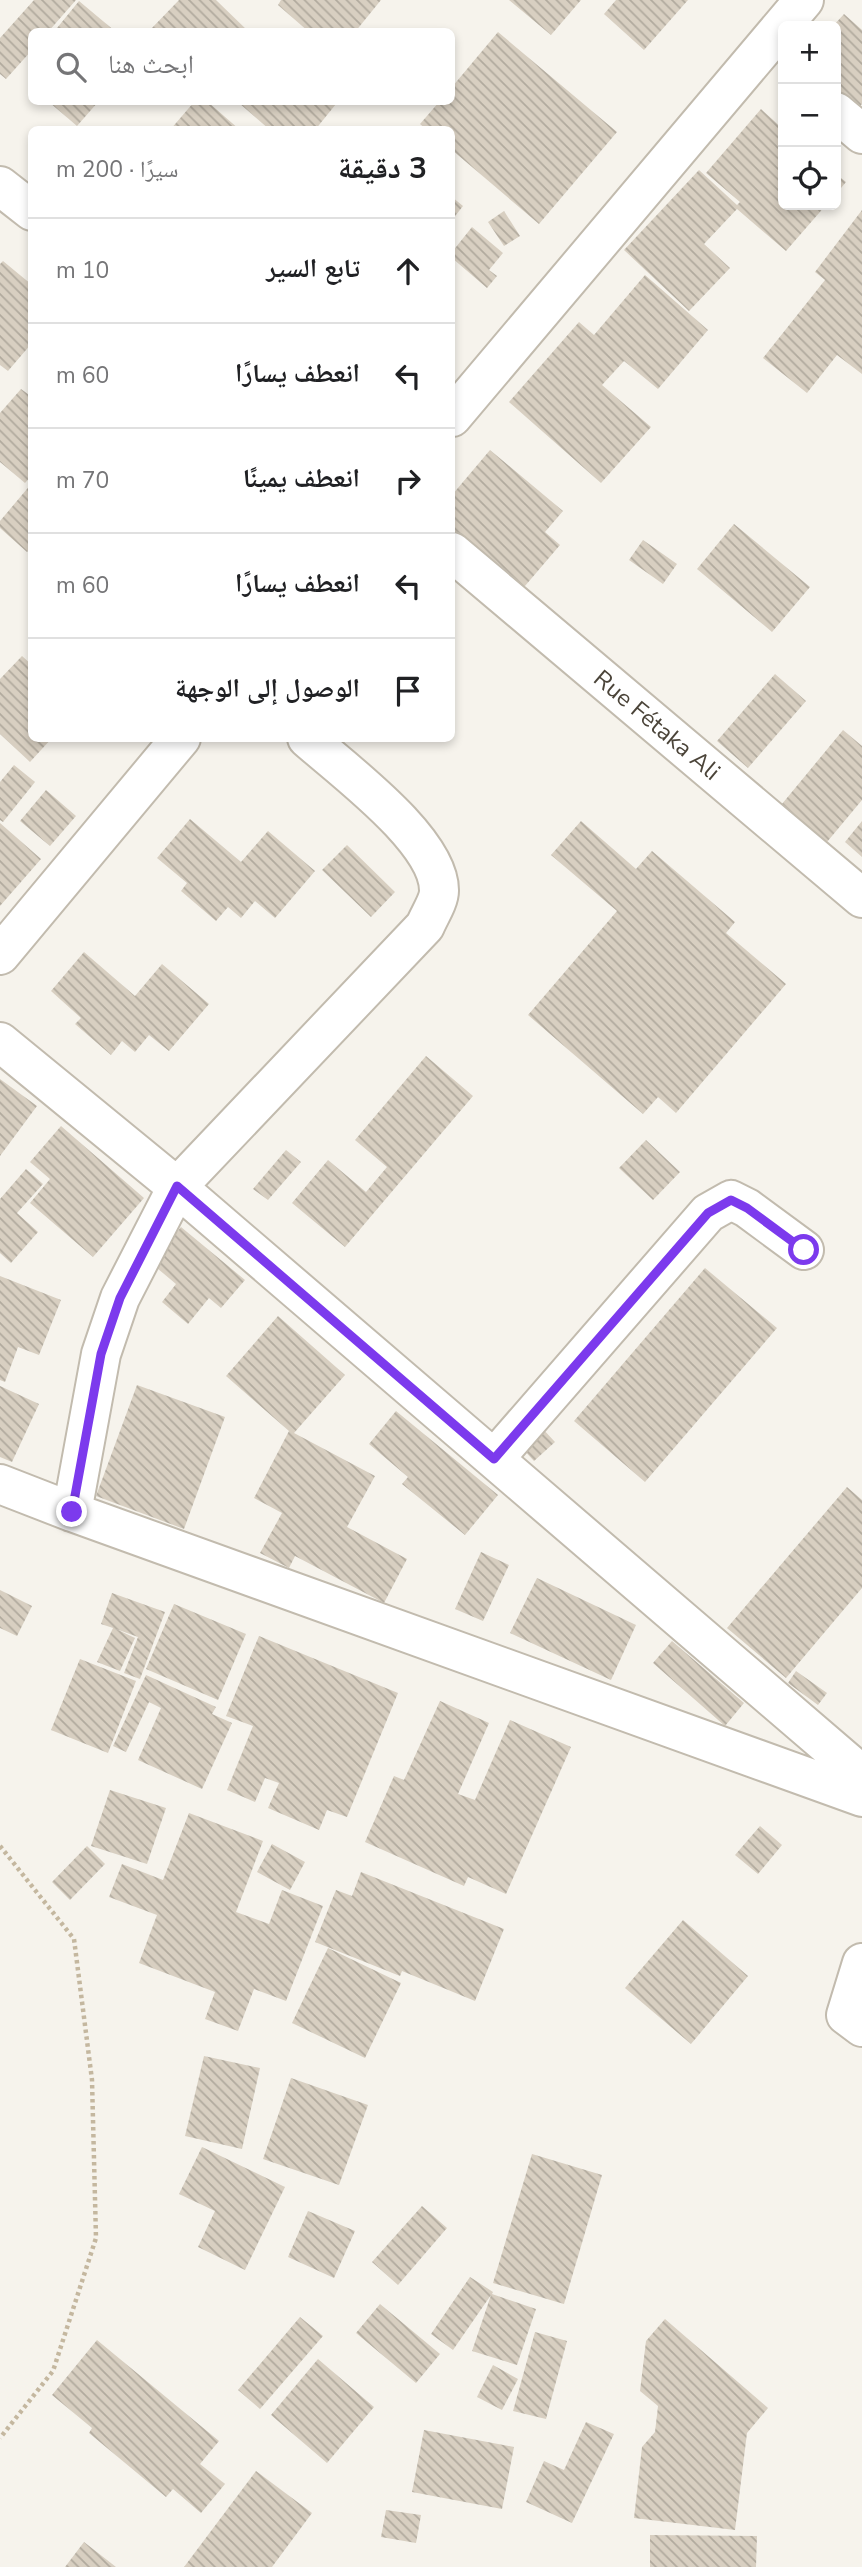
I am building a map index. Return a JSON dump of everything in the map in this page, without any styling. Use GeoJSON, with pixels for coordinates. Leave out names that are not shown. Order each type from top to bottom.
{"type":"FeatureCollection","features":[{"type":"Feature","properties":{"kind":"street"},"geometry":{"type":"LineString","coordinates":[[455,414],[773,58],[804,0]]}},
{"type":"Feature","properties":{"kind":"street"},"geometry":{"type":"LineString","coordinates":[[841,116],[862,134]]}},
{"type":"Feature","properties":{"kind":"street"},"geometry":{"type":"LineString","coordinates":[[0,186],[28,208]]}},
{"type":"Feature","properties":{"kind":"street","name":"Rue Fétaka Ali"},"geometry":{"type":"LineString","coordinates":[[455,555],[862,898]]}},
{"type":"Feature","properties":{"kind":"street"},"geometry":{"type":"LineString","coordinates":[[0,955],[178,742]]}},
{"type":"Feature","properties":{"kind":"street"},"geometry":{"type":"LineString","coordinates":[[72,1512],[101,1354],[120,1298],[177,1186],[425,926],[439,892],[433,863],[405,825],[312,742]]}},
{"type":"Feature","properties":{"kind":"street"},"geometry":{"type":"LineString","coordinates":[[0,1042],[177,1186],[862,1775]]}},
{"type":"Feature","properties":{"kind":"street"},"geometry":{"type":"LineString","coordinates":[[494,1459],[708,1213],[731,1200],[747,1208],[804,1250]]}},
{"type":"Feature","properties":{"kind":"street"},"geometry":{"type":"LineString","coordinates":[[0,1483],[72,1512],[862,1797]]}},
{"type":"Feature","properties":{"kind":"street"},"geometry":{"type":"LineString","coordinates":[[862,1963],[846,2015],[862,2027]]}},
{"type":"Feature","properties":{"kind":"path"},"geometry":{"type":"LineString","coordinates":[[0,1846],[74,1939],[92,2080],[96,2238],[52,2371],[0,2438]]}},
{"type":"Feature","properties":{"kind":"building"},"geometry":{"type":"Polygon","coordinates":[[[34,0],[76,0],[52,28],[28,28],[28,54],[6,79],[0,74],[0,38],[34,0]]]}},
{"type":"Feature","properties":{"kind":"building"},"geometry":{"type":"Polygon","coordinates":[[[179,0],[216,0],[245,28],[152,28],[179,0]]]}},
{"type":"Feature","properties":{"kind":"building"},"geometry":{"type":"Polygon","coordinates":[[[281,0],[381,0],[358,28],[304,28],[278,5],[281,0]]]}},
{"type":"Feature","properties":{"kind":"building"},"geometry":{"type":"Polygon","coordinates":[[[509,0],[581,0],[551,35],[509,0]]]}},
{"type":"Feature","properties":{"kind":"building"},"geometry":{"type":"Polygon","coordinates":[[[616,0],[688,0],[644,50],[604,14],[616,0]]]}},
{"type":"Feature","properties":{"kind":"building"},"geometry":{"type":"Polygon","coordinates":[[[79,1],[111,28],[57,28],[79,1]]]}},
{"type":"Feature","properties":{"kind":"building"},"geometry":{"type":"Polygon","coordinates":[[[844,14],[862,30],[862,104],[850,117],[841,109],[841,21],[838,21],[844,14]]]}},
{"type":"Feature","properties":{"kind":"building"},"geometry":{"type":"Polygon","coordinates":[[[498,32],[617,132],[539,224],[455,153],[455,126],[420,124],[436,105],[455,105],[455,83],[498,32]]]}},
{"type":"Feature","properties":{"kind":"building"},"geometry":{"type":"Polygon","coordinates":[[[52,105],[95,105],[77,126],[52,105]]]}},
{"type":"Feature","properties":{"kind":"building"},"geometry":{"type":"Polygon","coordinates":[[[191,105],[211,105],[235,126],[173,126],[191,105]]]}},
{"type":"Feature","properties":{"kind":"building"},"geometry":{"type":"Polygon","coordinates":[[[241,105],[335,105],[318,126],[265,126],[241,105]]]}},
{"type":"Feature","properties":{"kind":"building"},"geometry":{"type":"Polygon","coordinates":[[[761,109],[778,124],[778,210],[822,210],[786,251],[737,209],[704,244],[730,268],[689,311],[624,250],[699,170],[737,205],[740,202],[706,173],[761,109]]]}},
{"type":"Feature","properties":{"kind":"building"},"geometry":{"type":"Polygon","coordinates":[[[455,199],[463,206],[455,216],[455,199]]]}},
{"type":"Feature","properties":{"kind":"building"},"geometry":{"type":"Polygon","coordinates":[[[862,210],[862,374],[837,355],[807,393],[763,358],[825,280],[815,272],[862,210]]]}},
{"type":"Feature","properties":{"kind":"building"},"geometry":{"type":"Polygon","coordinates":[[[504,211],[520,236],[504,246],[488,222],[504,211]]]}},
{"type":"Feature","properties":{"kind":"building"},"geometry":{"type":"Polygon","coordinates":[[[472,227],[503,253],[489,270],[497,276],[487,288],[455,261],[455,248],[472,227]]]}},
{"type":"Feature","properties":{"kind":"building"},"geometry":{"type":"Polygon","coordinates":[[[3,261],[28,282],[28,348],[8,371],[0,365],[0,264],[3,261]]]}},
{"type":"Feature","properties":{"kind":"building"},"geometry":{"type":"Polygon","coordinates":[[[645,275],[708,330],[658,389],[624,361],[602,385],[651,427],[601,483],[509,402],[579,322],[594,335],[645,275]]]}},
{"type":"Feature","properties":{"kind":"building"},"geometry":{"type":"Polygon","coordinates":[[[21,389],[28,394],[28,480],[25,483],[0,462],[0,413],[21,389]]]}},
{"type":"Feature","properties":{"kind":"building"},"geometry":{"type":"Polygon","coordinates":[[[490,450],[563,511],[545,532],[560,545],[519,593],[455,539],[455,491],[490,450]]]}},
{"type":"Feature","properties":{"kind":"building"},"geometry":{"type":"Polygon","coordinates":[[[28,488],[27,552],[0,528],[0,521],[28,488]]]}},
{"type":"Feature","properties":{"kind":"building"},"geometry":{"type":"Polygon","coordinates":[[[734,524],[810,587],[772,632],[697,569],[734,524]]]}},
{"type":"Feature","properties":{"kind":"building"},"geometry":{"type":"Polygon","coordinates":[[[643,540],[677,564],[663,584],[629,560],[643,540]]]}},
{"type":"Feature","properties":{"kind":"building"},"geometry":{"type":"Polygon","coordinates":[[[22,656],[28,661],[28,742],[48,742],[30,762],[0,734],[0,679],[22,656]]]}},
{"type":"Feature","properties":{"kind":"building"},"geometry":{"type":"Polygon","coordinates":[[[775,674],[806,701],[748,768],[717,741],[775,674]]]}},
{"type":"Feature","properties":{"kind":"building"},"geometry":{"type":"Polygon","coordinates":[[[843,730],[862,746],[862,800],[822,848],[777,810],[843,730]]]}},
{"type":"Feature","properties":{"kind":"building"},"geometry":{"type":"Polygon","coordinates":[[[14,765],[35,782],[3,822],[0,820],[0,782],[14,765]]]}},
{"type":"Feature","properties":{"kind":"building"},"geometry":{"type":"Polygon","coordinates":[[[46,790],[76,816],[50,846],[20,821],[46,790]]]}},
{"type":"Feature","properties":{"kind":"building"},"geometry":{"type":"Polygon","coordinates":[[[190,819],[241,862],[268,831],[315,871],[275,918],[255,901],[241,918],[228,907],[216,921],[181,891],[187,883],[157,858],[190,819]]]}},
{"type":"Feature","properties":{"kind":"building"},"geometry":{"type":"Polygon","coordinates":[[[581,821],[636,869],[652,851],[735,922],[726,933],[786,984],[676,1113],[658,1097],[643,1114],[528,1015],[617,911],[551,855],[581,821]]]}},
{"type":"Feature","properties":{"kind":"building"},"geometry":{"type":"Polygon","coordinates":[[[862,821],[862,857],[845,842],[862,821]]]}},
{"type":"Feature","properties":{"kind":"building"},"geometry":{"type":"Polygon","coordinates":[[[0,823],[41,859],[0,906],[0,823]]]}},
{"type":"Feature","properties":{"kind":"building"},"geometry":{"type":"Polygon","coordinates":[[[347,845],[395,892],[371,917],[322,870],[347,845]]]}},
{"type":"Feature","properties":{"kind":"building"},"geometry":{"type":"Polygon","coordinates":[[[84,952],[135,996],[162,964],[209,1004],[169,1051],[149,1035],[135,1052],[122,1041],[111,1055],[75,1024],[81,1018],[51,991],[84,952]]]}},
{"type":"Feature","properties":{"kind":"building"},"geometry":{"type":"Polygon","coordinates":[[[426,1056],[473,1096],[345,1247],[292,1203],[328,1160],[366,1192],[387,1167],[355,1140],[426,1056]]]}},
{"type":"Feature","properties":{"kind":"building"},"geometry":{"type":"Polygon","coordinates":[[[0,1079],[37,1106],[0,1156],[0,1079]]]}},
{"type":"Feature","properties":{"kind":"building"},"geometry":{"type":"Polygon","coordinates":[[[61,1126],[144,1198],[93,1257],[30,1203],[50,1179],[30,1162],[61,1126]]]}},
{"type":"Feature","properties":{"kind":"building"},"geometry":{"type":"Polygon","coordinates":[[[646,1140],[680,1172],[653,1200],[619,1168],[646,1140]]]}},
{"type":"Feature","properties":{"kind":"building"},"geometry":{"type":"Polygon","coordinates":[[[286,1150],[301,1162],[268,1200],[253,1189],[286,1150]]]}},
{"type":"Feature","properties":{"kind":"building"},"geometry":{"type":"Polygon","coordinates":[[[26,1169],[43,1184],[17,1213],[38,1232],[11,1263],[0,1253],[0,1199],[26,1169]]]}},
{"type":"Feature","properties":{"kind":"building"},"geometry":{"type":"Polygon","coordinates":[[[181,1227],[245,1280],[221,1308],[209,1298],[188,1324],[162,1302],[176,1284],[151,1263],[181,1227]]]}},
{"type":"Feature","properties":{"kind":"building"},"geometry":{"type":"Polygon","coordinates":[[[705,1268],[777,1328],[645,1482],[574,1421],[705,1268]]]}},
{"type":"Feature","properties":{"kind":"building"},"geometry":{"type":"Polygon","coordinates":[[[0,1276],[61,1300],[39,1355],[18,1347],[5,1382],[0,1380],[0,1276]]]}},
{"type":"Feature","properties":{"kind":"building"},"geometry":{"type":"Polygon","coordinates":[[[278,1316],[345,1375],[294,1433],[375,1476],[347,1527],[407,1559],[384,1603],[295,1556],[289,1568],[260,1553],[282,1513],[254,1498],[289,1431],[226,1376],[278,1316]]]}},
{"type":"Feature","properties":{"kind":"building"},"geometry":{"type":"Polygon","coordinates":[[[137,1385],[225,1417],[184,1529],[96,1496],[137,1385]]]}},
{"type":"Feature","properties":{"kind":"building"},"geometry":{"type":"Polygon","coordinates":[[[0,1386],[39,1404],[12,1462],[0,1457],[0,1386]]]}},
{"type":"Feature","properties":{"kind":"building"},"geometry":{"type":"Polygon","coordinates":[[[396,1411],[498,1495],[465,1535],[402,1484],[408,1477],[369,1444],[396,1411]]]}},
{"type":"Feature","properties":{"kind":"building"},"geometry":{"type":"Polygon","coordinates":[[[542,1428],[555,1442],[534,1461],[521,1447],[542,1428]]]}},
{"type":"Feature","properties":{"kind":"building"},"geometry":{"type":"Polygon","coordinates":[[[847,1487],[862,1500],[862,1588],[786,1678],[727,1628],[847,1487]]]}},
{"type":"Feature","properties":{"kind":"building"},"geometry":{"type":"Polygon","coordinates":[[[481,1552],[509,1565],[483,1621],[455,1609],[481,1552]]]}},
{"type":"Feature","properties":{"kind":"building"},"geometry":{"type":"Polygon","coordinates":[[[537,1578],[636,1625],[611,1680],[510,1633],[537,1578]]]}},
{"type":"Feature","properties":{"kind":"building"},"geometry":{"type":"Polygon","coordinates":[[[0,1590],[32,1606],[17,1636],[0,1628],[0,1590]]]}},
{"type":"Feature","properties":{"kind":"building"},"geometry":{"type":"Polygon","coordinates":[[[112,1593],[165,1612],[140,1679],[124,1673],[138,1637],[116,1629],[135,1638],[120,1671],[97,1662],[113,1628],[101,1624],[112,1593]]]}},
{"type":"Feature","properties":{"kind":"building"},"geometry":{"type":"Polygon","coordinates":[[[174,1604],[246,1634],[218,1700],[146,1669],[174,1604]]]}},
{"type":"Feature","properties":{"kind":"building"},"geometry":{"type":"Polygon","coordinates":[[[259,1636],[398,1693],[347,1817],[327,1810],[319,1830],[268,1808],[279,1783],[265,1778],[255,1802],[227,1790],[253,1726],[226,1716],[259,1636]]]}},
{"type":"Feature","properties":{"kind":"building"},"geometry":{"type":"Polygon","coordinates":[[[672,1641],[744,1703],[725,1726],[653,1663],[672,1641]]]}},
{"type":"Feature","properties":{"kind":"building"},"geometry":{"type":"Polygon","coordinates":[[[80,1659],[136,1681],[108,1753],[51,1730],[80,1659]]]}},
{"type":"Feature","properties":{"kind":"building"},"geometry":{"type":"Polygon","coordinates":[[[796,1671],[827,1693],[818,1705],[788,1683],[796,1671]]]}},
{"type":"Feature","properties":{"kind":"building"},"geometry":{"type":"Polygon","coordinates":[[[146,1675],[216,1707],[212,1714],[232,1723],[202,1789],[138,1760],[161,1708],[149,1702],[126,1752],[113,1746],[146,1675]]]}},
{"type":"Feature","properties":{"kind":"building"},"geometry":{"type":"Polygon","coordinates":[[[440,1701],[489,1723],[458,1794],[475,1800],[510,1720],[571,1747],[506,1894],[468,1877],[464,1886],[365,1842],[394,1776],[404,1780],[440,1701]]]}},
{"type":"Feature","properties":{"kind":"building"},"geometry":{"type":"Polygon","coordinates":[[[110,1790],[166,1808],[147,1864],[91,1846],[110,1790]]]}},
{"type":"Feature","properties":{"kind":"building"},"geometry":{"type":"Polygon","coordinates":[[[189,1813],[263,1841],[236,1912],[269,1924],[282,1890],[323,1906],[286,2001],[254,1989],[238,2031],[205,2019],[215,1992],[139,1963],[157,1915],[109,1897],[122,1864],[163,1880],[189,1813]]]}},
{"type":"Feature","properties":{"kind":"building"},"geometry":{"type":"Polygon","coordinates":[[[760,1826],[782,1845],[758,1874],[735,1855],[760,1826]]]}},
{"type":"Feature","properties":{"kind":"building"},"geometry":{"type":"Polygon","coordinates":[[[272,1844],[305,1862],[290,1890],[257,1872],[272,1844]]]}},
{"type":"Feature","properties":{"kind":"building"},"geometry":{"type":"Polygon","coordinates":[[[87,1846],[105,1864],[70,1900],[52,1882],[87,1846]]]}},
{"type":"Feature","properties":{"kind":"building"},"geometry":{"type":"Polygon","coordinates":[[[361,1872],[504,1929],[475,2001],[402,1971],[400,1976],[315,1942],[336,1890],[352,1896],[361,1872]]]}},
{"type":"Feature","properties":{"kind":"building"},"geometry":{"type":"Polygon","coordinates":[[[683,1920],[748,1976],[691,2044],[625,1988],[683,1920]]]}},
{"type":"Feature","properties":{"kind":"building"},"geometry":{"type":"Polygon","coordinates":[[[328,1948],[401,1983],[365,2058],[292,2023],[328,1948]]]}},
{"type":"Feature","properties":{"kind":"building"},"geometry":{"type":"Polygon","coordinates":[[[204,2056],[260,2068],[242,2149],[185,2136],[204,2056]]]}},
{"type":"Feature","properties":{"kind":"building"},"geometry":{"type":"Polygon","coordinates":[[[291,2078],[368,2105],[339,2185],[263,2159],[291,2078]]]}},
{"type":"Feature","properties":{"kind":"building"},"geometry":{"type":"Polygon","coordinates":[[[202,2147],[285,2187],[245,2270],[198,2247],[215,2211],[179,2194],[202,2147]]]}},
{"type":"Feature","properties":{"kind":"building"},"geometry":{"type":"Polygon","coordinates":[[[532,2154],[602,2175],[564,2304],[493,2283],[532,2154]]]}},
{"type":"Feature","properties":{"kind":"building"},"geometry":{"type":"Polygon","coordinates":[[[422,2206],[447,2228],[398,2285],[372,2262],[422,2206]]]}},
{"type":"Feature","properties":{"kind":"building"},"geometry":{"type":"Polygon","coordinates":[[[308,2211],[355,2231],[334,2278],[288,2257],[308,2211]]]}},
{"type":"Feature","properties":{"kind":"building"},"geometry":{"type":"Polygon","coordinates":[[[470,2277],[493,2292],[492,2294],[536,2309],[517,2365],[472,2351],[491,2295],[453,2350],[431,2334],[470,2277]]]}},
{"type":"Feature","properties":{"kind":"building"},"geometry":{"type":"Polygon","coordinates":[[[380,2304],[440,2354],[416,2383],[356,2333],[380,2304]]]}},
{"type":"Feature","properties":{"kind":"building"},"geometry":{"type":"Polygon","coordinates":[[[300,2317],[323,2336],[260,2409],[238,2390],[300,2317]]]}},
{"type":"Feature","properties":{"kind":"building"},"geometry":{"type":"Polygon","coordinates":[[[665,2319],[768,2408],[747,2433],[735,2530],[634,2518],[642,2447],[655,2432],[658,2406],[640,2391],[646,2341],[665,2319]]]}},
{"type":"Feature","properties":{"kind":"building"},"geometry":{"type":"Polygon","coordinates":[[[535,2332],[567,2341],[546,2419],[513,2411],[535,2332]]]}},
{"type":"Feature","properties":{"kind":"building"},"geometry":{"type":"Polygon","coordinates":[[[97,2340],[219,2441],[200,2464],[225,2484],[201,2513],[173,2489],[166,2497],[89,2433],[92,2428],[52,2395],[97,2340]]]}},
{"type":"Feature","properties":{"kind":"building"},"geometry":{"type":"Polygon","coordinates":[[[318,2359],[374,2407],[327,2463],[271,2415],[318,2359]]]}},
{"type":"Feature","properties":{"kind":"building"},"geometry":{"type":"Polygon","coordinates":[[[493,2365],[518,2379],[502,2410],[477,2397],[493,2365]]]}},
{"type":"Feature","properties":{"kind":"building"},"geometry":{"type":"Polygon","coordinates":[[[586,2422],[614,2434],[572,2523],[526,2502],[544,2461],[564,2470],[586,2422]]]}},
{"type":"Feature","properties":{"kind":"building"},"geometry":{"type":"Polygon","coordinates":[[[424,2430],[514,2447],[502,2509],[412,2492],[424,2430]]]}},
{"type":"Feature","properties":{"kind":"building"},"geometry":{"type":"Polygon","coordinates":[[[256,2471],[312,2513],[272,2567],[184,2567],[256,2471]]]}},
{"type":"Feature","properties":{"kind":"building"},"geometry":{"type":"Polygon","coordinates":[[[386,2510],[421,2515],[416,2543],[381,2537],[386,2510]]]}},
{"type":"Feature","properties":{"kind":"building"},"geometry":{"type":"Polygon","coordinates":[[[650,2535],[757,2536],[756,2567],[650,2567],[650,2535]]]}},
{"type":"Feature","properties":{"kind":"building"},"geometry":{"type":"Polygon","coordinates":[[[84,2542],[116,2567],[65,2567],[84,2542]]]}},
{"type":"Feature","properties":{"kind":"route"},"geometry":{"type":"LineString","coordinates":[[72,1512],[101,1354],[120,1298],[177,1186],[494,1459],[708,1213],[731,1200],[747,1208],[804,1250]]}}]}
